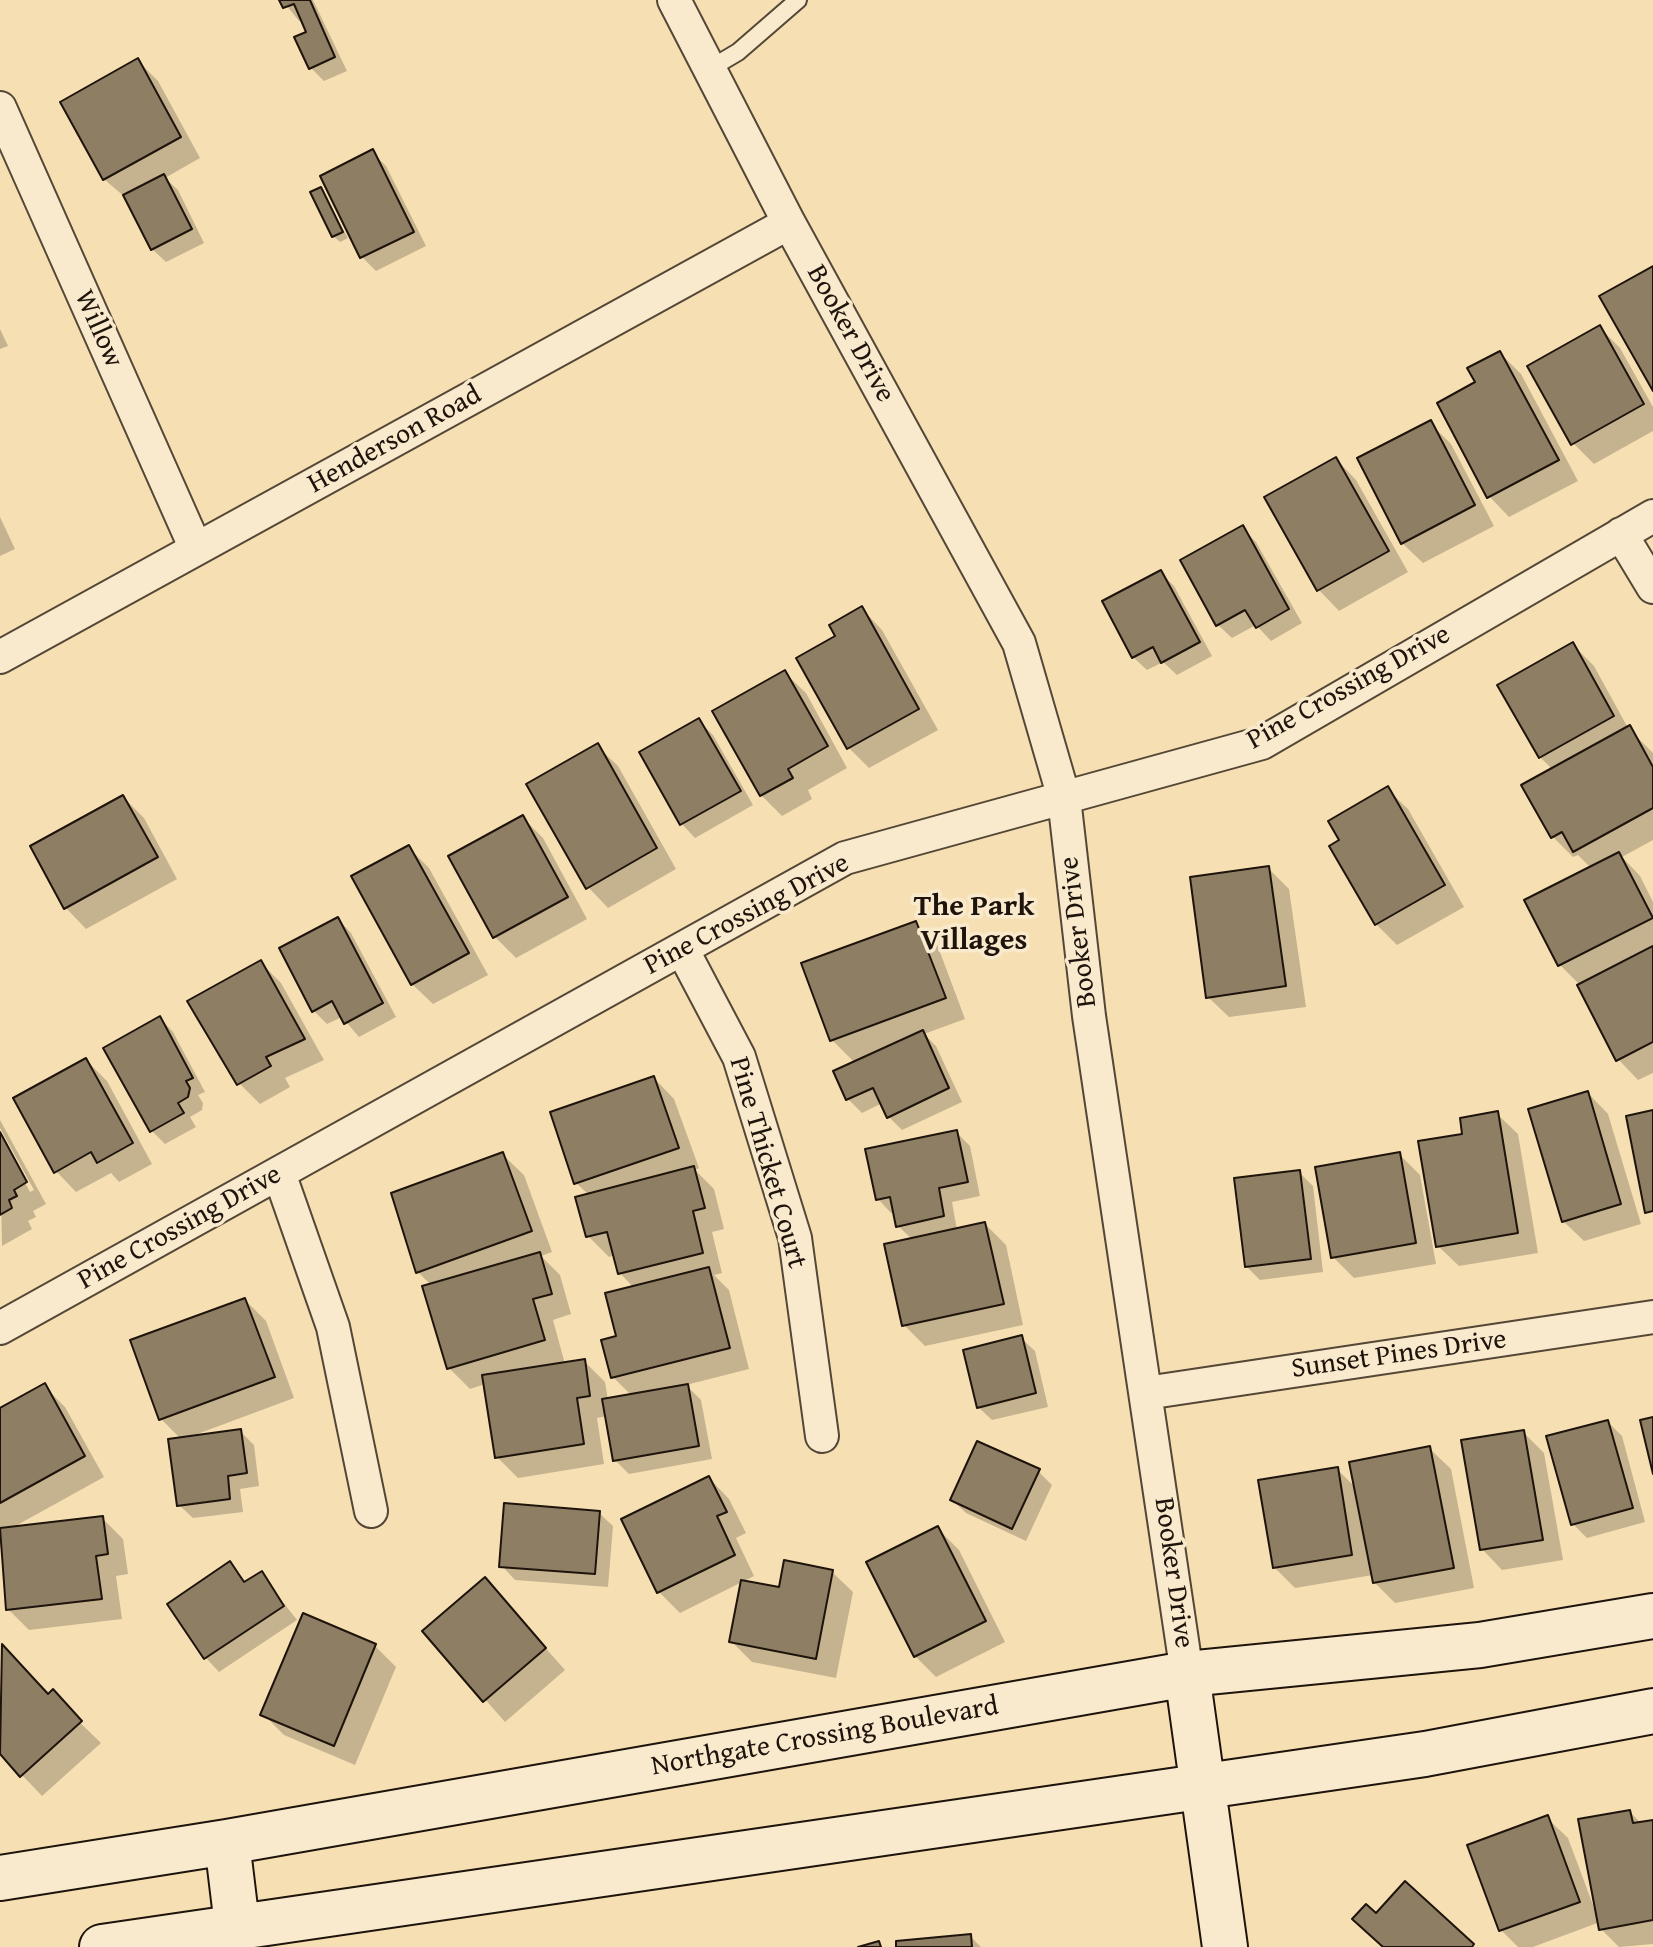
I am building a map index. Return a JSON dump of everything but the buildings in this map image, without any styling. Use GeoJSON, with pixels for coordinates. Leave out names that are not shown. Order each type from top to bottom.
{"type":"FeatureCollection","features":[{"type":"Feature","properties":{"kind":"main road","name":"Northgate Crossing Boulevard"},"geometry":{"type":"LineString","coordinates":[[0,1878],[227,1842],[1187,1674],[1480,1645],[1653,1616]]}},
{"type":"Feature","properties":{"kind":"main road","name":"Booker Drive"},"geometry":{"type":"LineString","coordinates":[[1187,1674],[1225,1947]]}},
{"type":"Feature","properties":{"kind":"main road"},"geometry":{"type":"LineString","coordinates":[[102,1947],[1201,1784],[1425,1754],[1653,1711]]}},
{"type":"Feature","properties":{"kind":"main road"},"geometry":{"type":"LineString","coordinates":[[227,1842],[237,1925]]}},
{"type":"Feature","properties":{"kind":"street","name":"Booker Drive"},"geometry":{"type":"LineString","coordinates":[[674,0],[789,223],[1019,643],[1064,798],[1089,1016],[1187,1674]]}},
{"type":"Feature","properties":{"kind":"street","name":"Willow"},"geometry":{"type":"LineString","coordinates":[[0,108],[196,549]]}},
{"type":"Feature","properties":{"kind":"street","name":"Henderson Road"},"geometry":{"type":"LineString","coordinates":[[0,657],[789,223]]}},
{"type":"Feature","properties":{"kind":"street","name":"Pine Crossing Drive"},"geometry":{"type":"LineString","coordinates":[[0,1328],[845,858],[1262,743],[1653,516]]}},
{"type":"Feature","properties":{"kind":"street"},"geometry":{"type":"LineString","coordinates":[[1621,534],[1653,587]]}},
{"type":"Feature","properties":{"kind":"street","name":"Pine Thicket Court"},"geometry":{"type":"LineString","coordinates":[[682,949],[739,1057],[795,1238],[822,1436]]}},
{"type":"Feature","properties":{"kind":"street"},"geometry":{"type":"LineString","coordinates":[[279,1173],[333,1327],[371,1511]]}},
{"type":"Feature","properties":{"kind":"street","name":"Sunset Pines Drive"},"geometry":{"type":"LineString","coordinates":[[1146,1393],[1653,1317]]}},
{"type":"Feature","properties":{"kind":"lane"},"geometry":{"type":"LineString","coordinates":[[711,68],[738,52],[798,0]]}},
{"type":"Feature","properties":{"kind":"district","name":"The Park Villages"},"geometry":{"type":"Point","coordinates":[974,924]}}]}
